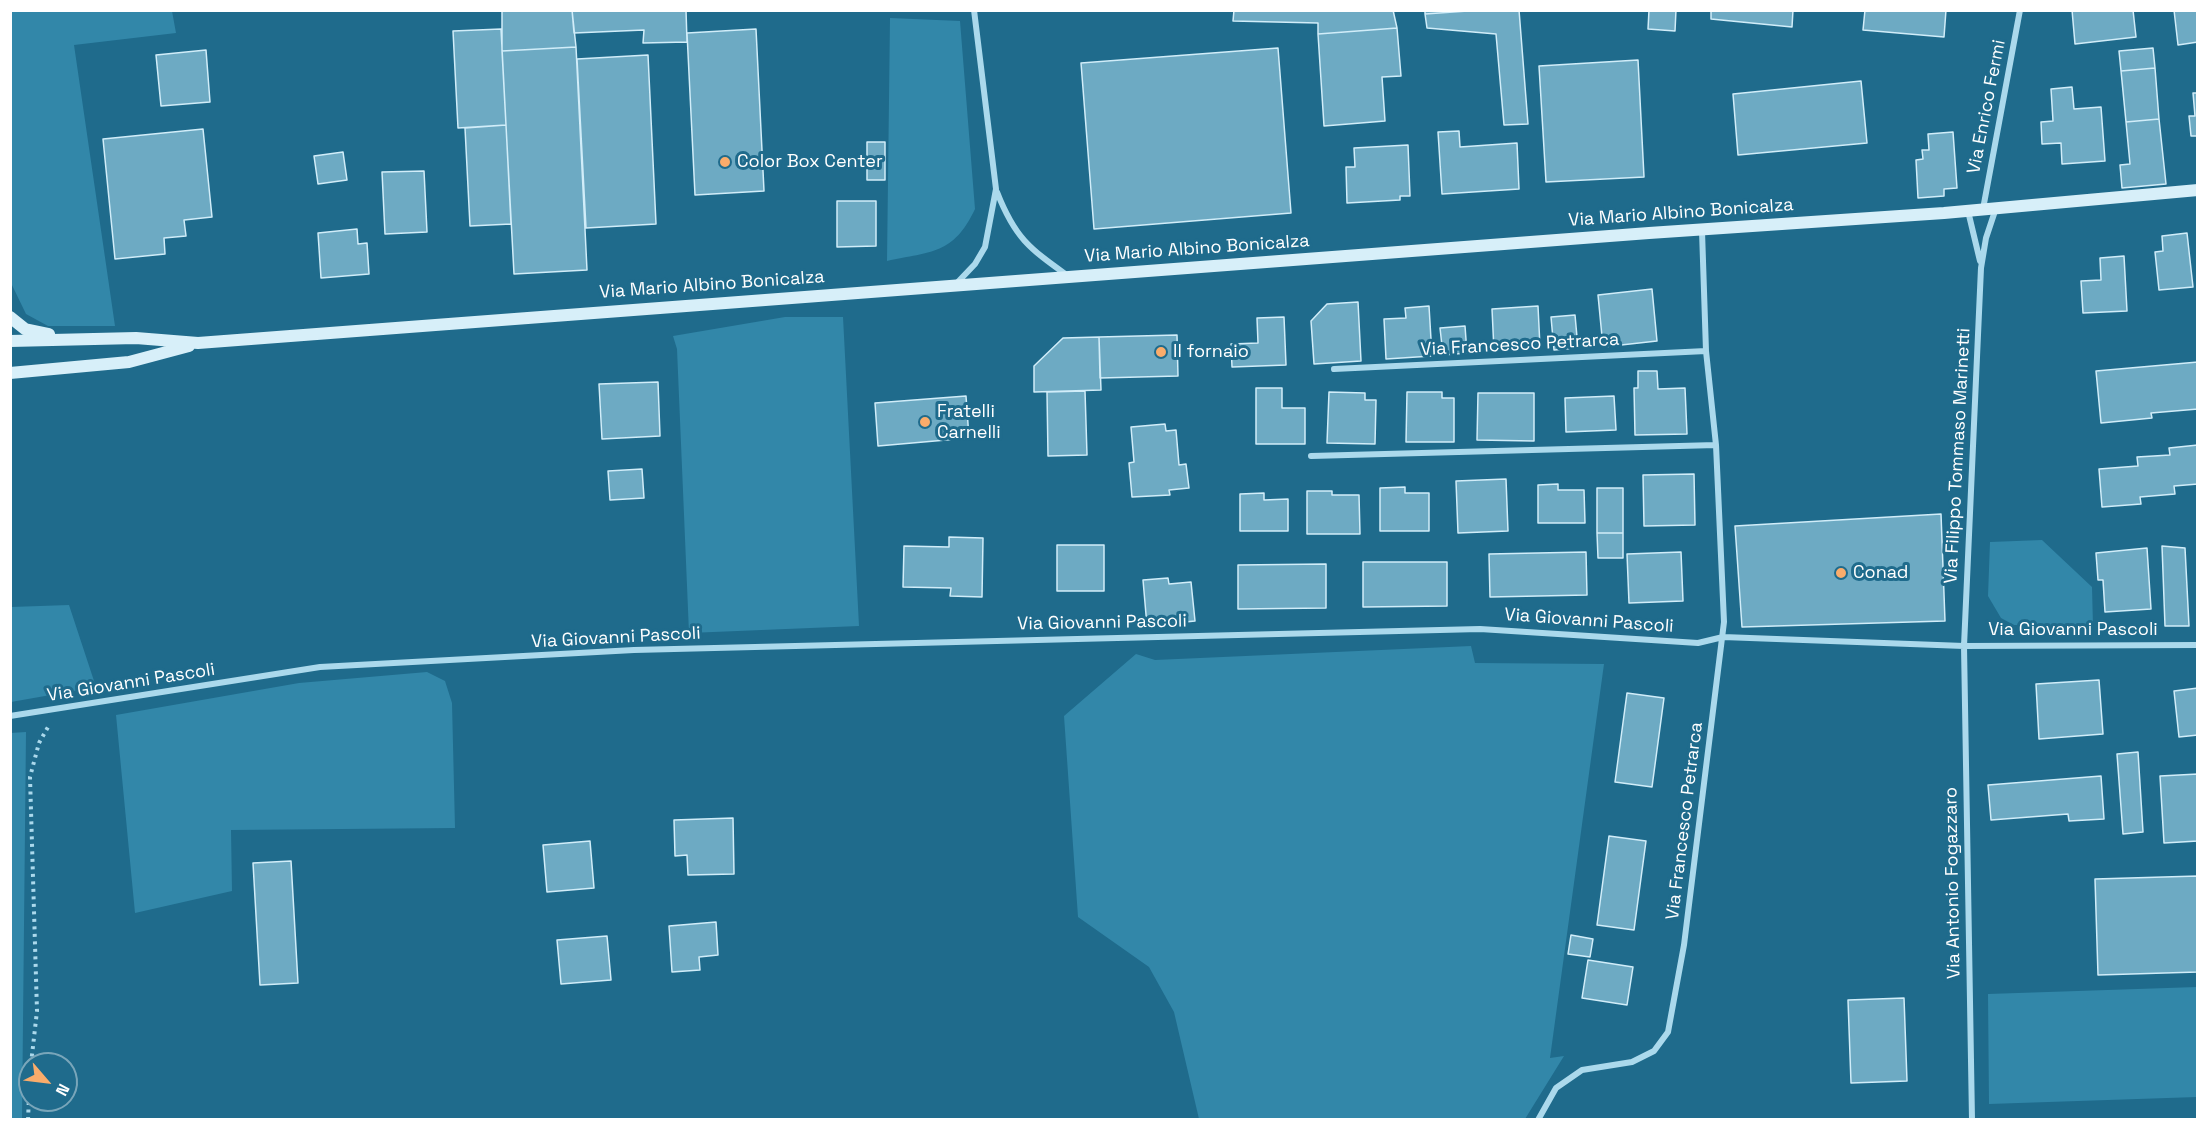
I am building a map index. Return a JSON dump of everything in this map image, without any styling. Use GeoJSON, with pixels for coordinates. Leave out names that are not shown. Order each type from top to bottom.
{"type":"FeatureCollection","features":[{"type":"Feature","properties":{"kind":"main road","name":"Via Mario Albino Bonicalza"},"geometry":{"type":"LineString","coordinates":[[10,341],[136,338],[198,343],[1068,276],[1968,211],[2198,190]]}},
{"type":"Feature","properties":{"kind":"main road"},"geometry":{"type":"LineString","coordinates":[[10,317],[25,329],[74,339]]}},
{"type":"Feature","properties":{"kind":"main road","name":"Via Mario Albino Bonicalza"},"geometry":{"type":"LineString","coordinates":[[10,373],[129,362],[198,343]]}},
{"type":"Feature","properties":{"kind":"street"},"geometry":{"type":"LineString","coordinates":[[974,10],[996,189],[1008,221],[1024,242],[1068,276]]}},
{"type":"Feature","properties":{"kind":"street","name":"Via Enrico Fermi"},"geometry":{"type":"LineString","coordinates":[[1983,209],[2020,10]]}},
{"type":"Feature","properties":{"kind":"street"},"geometry":{"type":"LineString","coordinates":[[955,285],[975,264],[985,247],[996,189]]}},
{"type":"Feature","properties":{"kind":"street","name":"Via Filippo Tommaso Marinetti"},"geometry":{"type":"LineString","coordinates":[[1964,646],[1981,268],[1986,238],[1996,208]]}},
{"type":"Feature","properties":{"kind":"street","name":"Via Filippo Tommaso Marinetti"},"geometry":{"type":"LineString","coordinates":[[1968,211],[1977,237],[1981,268]]}},
{"type":"Feature","properties":{"kind":"street","name":"Via Francesco Petrarca"},"geometry":{"type":"LineString","coordinates":[[1538,1119],[1556,1088],[1582,1070],[1632,1062],[1654,1051],[1668,1032],[1684,945],[1723,637],[1716,445],[1706,351],[1702,231]]}},
{"type":"Feature","properties":{"kind":"street","name":"Via Francesco Petrarca"},"geometry":{"type":"LineString","coordinates":[[1334,369],[1706,351]]}},
{"type":"Feature","properties":{"kind":"street"},"geometry":{"type":"LineString","coordinates":[[1311,456],[1716,445]]}},
{"type":"Feature","properties":{"kind":"street","name":"Via Giovanni Pascoli"},"geometry":{"type":"LineString","coordinates":[[10,716],[320,667],[634,650],[1480,629],[1698,643],[1723,637],[1964,646],[2198,645]]}},
{"type":"Feature","properties":{"kind":"street","name":"Via Antonio Fogazzaro"},"geometry":{"type":"LineString","coordinates":[[1964,646],[1972,1119]]}},
{"type":"Feature","properties":{"kind":"path"},"geometry":{"type":"LineString","coordinates":[[32,1052],[37,1011],[30,777],[39,743],[57,710]]}},
{"type":"Feature","properties":{"kind":"shaded area"},"geometry":{"type":"Polygon","coordinates":[[[11,10],[172,11],[176,33],[74,45],[115,326],[48,326],[26,314],[11,283],[11,10]]]}},
{"type":"Feature","properties":{"kind":"shaded area"},"geometry":{"type":"Polygon","coordinates":[[[890,18],[960,21],[975,209],[958,235],[940,249],[887,261],[890,18]]]}},
{"type":"Feature","properties":{"kind":"shaded area"},"geometry":{"type":"Polygon","coordinates":[[[785,317],[843,317],[859,626],[689,633],[677,349],[673,336],[785,317]]]}},
{"type":"Feature","properties":{"kind":"shaded area"},"geometry":{"type":"Polygon","coordinates":[[[2042,540],[2092,587],[2093,626],[2014,625],[2001,618],[1988,596],[1990,542],[2042,540]]]}},
{"type":"Feature","properties":{"kind":"shaded area"},"geometry":{"type":"Polygon","coordinates":[[[69,605],[96,687],[11,702],[11,607],[69,605]]]}},
{"type":"Feature","properties":{"kind":"shaded area"},"geometry":{"type":"Polygon","coordinates":[[[1471,646],[1475,663],[1604,664],[1550,1058],[1564,1056],[1525,1119],[1199,1119],[1174,1012],[1149,967],[1078,917],[1064,716],[1136,654],[1155,660],[1471,646]]]}},
{"type":"Feature","properties":{"kind":"shaded area"},"geometry":{"type":"Polygon","coordinates":[[[427,672],[445,681],[452,703],[455,828],[231,830],[232,891],[135,913],[116,715],[299,683],[427,672]]]}},
{"type":"Feature","properties":{"kind":"shaded area"},"geometry":{"type":"Polygon","coordinates":[[[26,732],[23,1052],[18,1052],[18,1112],[22,1112],[22,1119],[11,1120],[10,733],[26,732]]]}},
{"type":"Feature","properties":{"kind":"shaded area"},"geometry":{"type":"Polygon","coordinates":[[[2197,987],[2197,1097],[1989,1104],[1988,994],[2197,987]]]}},
{"type":"Feature","properties":{"kind":"building"},"geometry":{"type":"Polygon","coordinates":[[[502,10],[572,10],[576,47],[502,51],[502,10]]]}},
{"type":"Feature","properties":{"kind":"building"},"geometry":{"type":"Polygon","coordinates":[[[572,10],[686,10],[687,42],[643,43],[644,30],[574,33],[572,10]]]}},
{"type":"Feature","properties":{"kind":"building"},"geometry":{"type":"Polygon","coordinates":[[[1234,10],[1393,10],[1397,28],[1318,34],[1318,23],[1233,21],[1234,10]]]}},
{"type":"Feature","properties":{"kind":"building"},"geometry":{"type":"Polygon","coordinates":[[[1425,10],[1482,10],[1425,14],[1425,10]]]}},
{"type":"Feature","properties":{"kind":"building"},"geometry":{"type":"Polygon","coordinates":[[[1519,10],[1528,124],[1504,125],[1496,34],[1427,28],[1425,14],[1519,10]]]}},
{"type":"Feature","properties":{"kind":"building"},"geometry":{"type":"Polygon","coordinates":[[[1649,10],[1676,10],[1675,31],[1648,29],[1649,10]]]}},
{"type":"Feature","properties":{"kind":"building"},"geometry":{"type":"Polygon","coordinates":[[[1711,10],[1793,10],[1792,27],[1711,19],[1711,10]]]}},
{"type":"Feature","properties":{"kind":"building"},"geometry":{"type":"Polygon","coordinates":[[[1865,10],[1946,10],[1944,37],[1863,30],[1865,10]]]}},
{"type":"Feature","properties":{"kind":"building"},"geometry":{"type":"Polygon","coordinates":[[[2072,10],[2133,10],[2136,37],[2075,44],[2072,10]]]}},
{"type":"Feature","properties":{"kind":"building"},"geometry":{"type":"Polygon","coordinates":[[[2174,10],[2198,10],[2198,42],[2178,45],[2174,10]]]}},
{"type":"Feature","properties":{"kind":"building"},"geometry":{"type":"Polygon","coordinates":[[[1397,28],[1401,76],[1382,77],[1385,121],[1324,126],[1318,34],[1397,28]]]}},
{"type":"Feature","properties":{"kind":"building"},"geometry":{"type":"Polygon","coordinates":[[[501,29],[506,125],[458,128],[453,31],[501,29]]]}},
{"type":"Feature","properties":{"kind":"building"},"geometry":{"type":"Polygon","coordinates":[[[756,29],[764,191],[695,195],[687,33],[756,29]]]}},
{"type":"Feature","properties":{"kind":"building"},"geometry":{"type":"Polygon","coordinates":[[[576,47],[587,270],[514,274],[502,51],[576,47]]]}},
{"type":"Feature","properties":{"kind":"building"},"geometry":{"type":"Polygon","coordinates":[[[1278,48],[1291,213],[1094,229],[1081,63],[1278,48]]]}},
{"type":"Feature","properties":{"kind":"building"},"geometry":{"type":"Polygon","coordinates":[[[2153,48],[2155,68],[2121,71],[2119,51],[2153,48]]]}},
{"type":"Feature","properties":{"kind":"building"},"geometry":{"type":"Polygon","coordinates":[[[206,50],[210,102],[161,106],[156,55],[206,50]]]}},
{"type":"Feature","properties":{"kind":"building"},"geometry":{"type":"Polygon","coordinates":[[[648,55],[656,224],[586,228],[577,59],[648,55]]]}},
{"type":"Feature","properties":{"kind":"building"},"geometry":{"type":"Polygon","coordinates":[[[1638,60],[1644,177],[1546,182],[1539,66],[1638,60]]]}},
{"type":"Feature","properties":{"kind":"building"},"geometry":{"type":"Polygon","coordinates":[[[2155,68],[2159,119],[2126,122],[2121,71],[2155,68]]]}},
{"type":"Feature","properties":{"kind":"building"},"geometry":{"type":"Polygon","coordinates":[[[1861,81],[1867,143],[1738,155],[1733,94],[1861,81]]]}},
{"type":"Feature","properties":{"kind":"building"},"geometry":{"type":"Polygon","coordinates":[[[2072,87],[2074,109],[2101,107],[2105,161],[2062,164],[2061,143],[2042,144],[2041,122],[2053,121],[2051,89],[2072,87]]]}},
{"type":"Feature","properties":{"kind":"building"},"geometry":{"type":"Polygon","coordinates":[[[2193,93],[2198,93],[2198,136],[2191,136],[2189,116],[2195,116],[2193,93]]]}},
{"type":"Feature","properties":{"kind":"building"},"geometry":{"type":"Polygon","coordinates":[[[2159,119],[2166,184],[2122,188],[2120,165],[2130,164],[2126,122],[2159,119]]]}},
{"type":"Feature","properties":{"kind":"building"},"geometry":{"type":"Polygon","coordinates":[[[506,125],[511,224],[470,226],[465,128],[506,125]]]}},
{"type":"Feature","properties":{"kind":"building"},"geometry":{"type":"Polygon","coordinates":[[[203,129],[212,217],[184,220],[186,236],[164,238],[165,254],[115,259],[103,139],[203,129]]]}},
{"type":"Feature","properties":{"kind":"building"},"geometry":{"type":"Polygon","coordinates":[[[1459,131],[1460,147],[1517,143],[1519,189],[1442,194],[1438,132],[1459,131]]]}},
{"type":"Feature","properties":{"kind":"building"},"geometry":{"type":"Polygon","coordinates":[[[1953,132],[1957,188],[1944,189],[1944,196],[1918,198],[1916,160],[1923,159],[1922,150],[1929,150],[1928,134],[1953,132]]]}},
{"type":"Feature","properties":{"kind":"building"},"geometry":{"type":"Polygon","coordinates":[[[867,142],[885,142],[885,180],[867,180],[867,142]]]}},
{"type":"Feature","properties":{"kind":"building"},"geometry":{"type":"Polygon","coordinates":[[[1408,145],[1410,196],[1400,196],[1400,200],[1347,203],[1346,167],[1355,167],[1354,148],[1408,145]]]}},
{"type":"Feature","properties":{"kind":"building"},"geometry":{"type":"Polygon","coordinates":[[[343,152],[347,180],[318,184],[314,156],[343,152]]]}},
{"type":"Feature","properties":{"kind":"building"},"geometry":{"type":"Polygon","coordinates":[[[424,171],[427,232],[385,234],[382,172],[424,171]]]}},
{"type":"Feature","properties":{"kind":"building"},"geometry":{"type":"Polygon","coordinates":[[[837,201],[876,201],[876,246],[837,247],[837,201]]]}},
{"type":"Feature","properties":{"kind":"building"},"geometry":{"type":"Polygon","coordinates":[[[357,229],[358,244],[367,243],[369,274],[321,278],[318,233],[357,229]]]}},
{"type":"Feature","properties":{"kind":"building"},"geometry":{"type":"Polygon","coordinates":[[[2187,233],[2193,287],[2159,290],[2155,252],[2163,251],[2162,236],[2187,233]]]}},
{"type":"Feature","properties":{"kind":"building"},"geometry":{"type":"Polygon","coordinates":[[[2124,256],[2127,311],[2083,313],[2081,281],[2101,280],[2100,258],[2124,256]]]}},
{"type":"Feature","properties":{"kind":"building"},"geometry":{"type":"Polygon","coordinates":[[[1652,289],[1657,341],[1603,347],[1598,295],[1652,289]]]}},
{"type":"Feature","properties":{"kind":"building"},"geometry":{"type":"Polygon","coordinates":[[[1358,302],[1361,361],[1314,364],[1311,321],[1327,304],[1358,302]]]}},
{"type":"Feature","properties":{"kind":"building"},"geometry":{"type":"Polygon","coordinates":[[[1429,306],[1432,356],[1386,359],[1384,319],[1406,318],[1405,308],[1429,306]]]}},
{"type":"Feature","properties":{"kind":"building"},"geometry":{"type":"Polygon","coordinates":[[[1538,306],[1540,347],[1494,351],[1492,309],[1538,306]]]}},
{"type":"Feature","properties":{"kind":"building"},"geometry":{"type":"Polygon","coordinates":[[[1575,315],[1578,348],[1554,350],[1551,317],[1575,315]]]}},
{"type":"Feature","properties":{"kind":"building"},"geometry":{"type":"Polygon","coordinates":[[[1284,317],[1286,365],[1232,367],[1231,344],[1258,343],[1257,318],[1284,317]]]}},
{"type":"Feature","properties":{"kind":"building"},"geometry":{"type":"Polygon","coordinates":[[[1465,326],[1467,353],[1443,355],[1440,328],[1465,326]]]}},
{"type":"Feature","properties":{"kind":"building"},"geometry":{"type":"Polygon","coordinates":[[[1177,335],[1178,376],[1100,378],[1099,337],[1177,335]]]}},
{"type":"Feature","properties":{"kind":"building"},"geometry":{"type":"Polygon","coordinates":[[[1099,337],[1101,390],[1034,392],[1034,366],[1063,338],[1099,337]]]}},
{"type":"Feature","properties":{"kind":"building"},"geometry":{"type":"Polygon","coordinates":[[[2198,362],[2198,409],[2151,413],[2152,418],[2101,423],[2096,371],[2198,362]]]}},
{"type":"Feature","properties":{"kind":"building"},"geometry":{"type":"Polygon","coordinates":[[[1638,371],[1657,371],[1658,389],[1685,388],[1687,434],[1635,435],[1634,388],[1638,388],[1638,371]]]}},
{"type":"Feature","properties":{"kind":"building"},"geometry":{"type":"Polygon","coordinates":[[[658,382],[660,436],[602,439],[599,384],[658,382]]]}},
{"type":"Feature","properties":{"kind":"building"},"geometry":{"type":"Polygon","coordinates":[[[1256,388],[1282,388],[1282,408],[1305,408],[1305,444],[1256,444],[1256,388]]]}},
{"type":"Feature","properties":{"kind":"building"},"geometry":{"type":"Polygon","coordinates":[[[1085,391],[1087,455],[1048,456],[1047,392],[1085,391]]]}},
{"type":"Feature","properties":{"kind":"building"},"geometry":{"type":"Polygon","coordinates":[[[1329,392],[1365,393],[1365,400],[1376,400],[1375,444],[1327,443],[1329,392]]]}},
{"type":"Feature","properties":{"kind":"building"},"geometry":{"type":"Polygon","coordinates":[[[1407,392],[1442,392],[1442,398],[1454,398],[1454,442],[1406,442],[1407,392]]]}},
{"type":"Feature","properties":{"kind":"building"},"geometry":{"type":"Polygon","coordinates":[[[1478,393],[1534,393],[1534,441],[1477,440],[1478,393]]]}},
{"type":"Feature","properties":{"kind":"building"},"geometry":{"type":"Polygon","coordinates":[[[966,396],[969,438],[878,446],[875,403],[966,396]]]}},
{"type":"Feature","properties":{"kind":"building"},"geometry":{"type":"Polygon","coordinates":[[[1614,396],[1616,430],[1566,432],[1565,398],[1614,396]]]}},
{"type":"Feature","properties":{"kind":"building"},"geometry":{"type":"Polygon","coordinates":[[[1165,424],[1166,431],[1176,430],[1179,465],[1186,464],[1189,488],[1169,490],[1170,495],[1132,497],[1129,463],[1134,462],[1131,427],[1165,424]]]}},
{"type":"Feature","properties":{"kind":"building"},"geometry":{"type":"Polygon","coordinates":[[[2198,445],[2198,484],[2174,486],[2175,494],[2140,497],[2141,504],[2102,507],[2099,469],[2138,466],[2137,457],[2170,455],[2169,448],[2198,445]]]}},
{"type":"Feature","properties":{"kind":"building"},"geometry":{"type":"Polygon","coordinates":[[[642,469],[644,498],[610,500],[608,471],[642,469]]]}},
{"type":"Feature","properties":{"kind":"building"},"geometry":{"type":"Polygon","coordinates":[[[1694,474],[1695,525],[1644,526],[1643,475],[1694,474]]]}},
{"type":"Feature","properties":{"kind":"building"},"geometry":{"type":"Polygon","coordinates":[[[1506,479],[1508,531],[1458,533],[1456,481],[1506,479]]]}},
{"type":"Feature","properties":{"kind":"building"},"geometry":{"type":"Polygon","coordinates":[[[1558,484],[1558,490],[1584,490],[1585,523],[1538,523],[1538,485],[1558,484]]]}},
{"type":"Feature","properties":{"kind":"building"},"geometry":{"type":"Polygon","coordinates":[[[1405,487],[1405,493],[1429,493],[1429,531],[1380,531],[1380,488],[1405,487]]]}},
{"type":"Feature","properties":{"kind":"building"},"geometry":{"type":"Polygon","coordinates":[[[1597,488],[1623,488],[1623,533],[1597,533],[1597,488]]]}},
{"type":"Feature","properties":{"kind":"building"},"geometry":{"type":"Polygon","coordinates":[[[1307,491],[1332,491],[1332,495],[1359,495],[1360,534],[1307,534],[1307,491]]]}},
{"type":"Feature","properties":{"kind":"building"},"geometry":{"type":"Polygon","coordinates":[[[1264,493],[1264,500],[1288,499],[1288,531],[1240,531],[1240,494],[1264,493]]]}},
{"type":"Feature","properties":{"kind":"building","name":"Conad"},"geometry":{"type":"Polygon","coordinates":[[[1941,514],[1945,621],[1742,627],[1735,526],[1941,514]]]}},
{"type":"Feature","properties":{"kind":"building"},"geometry":{"type":"Polygon","coordinates":[[[1597,533],[1623,533],[1623,558],[1598,558],[1597,533]]]}},
{"type":"Feature","properties":{"kind":"building"},"geometry":{"type":"Polygon","coordinates":[[[949,537],[983,538],[982,597],[950,596],[951,588],[903,587],[904,546],[949,547],[949,537]]]}},
{"type":"Feature","properties":{"kind":"building"},"geometry":{"type":"Polygon","coordinates":[[[1057,545],[1104,545],[1104,591],[1057,591],[1057,545]]]}},
{"type":"Feature","properties":{"kind":"building"},"geometry":{"type":"Polygon","coordinates":[[[2162,546],[2185,548],[2189,626],[2165,626],[2162,546]]]}},
{"type":"Feature","properties":{"kind":"building"},"geometry":{"type":"Polygon","coordinates":[[[2147,548],[2151,609],[2105,612],[2103,580],[2098,580],[2096,553],[2147,548]]]}},
{"type":"Feature","properties":{"kind":"building"},"geometry":{"type":"Polygon","coordinates":[[[1586,552],[1587,595],[1490,597],[1489,554],[1586,552]]]}},
{"type":"Feature","properties":{"kind":"building"},"geometry":{"type":"Polygon","coordinates":[[[1681,552],[1683,601],[1629,603],[1627,554],[1681,552]]]}},
{"type":"Feature","properties":{"kind":"building"},"geometry":{"type":"Polygon","coordinates":[[[1363,562],[1447,562],[1447,606],[1363,607],[1363,562]]]}},
{"type":"Feature","properties":{"kind":"building"},"geometry":{"type":"Polygon","coordinates":[[[1326,564],[1326,608],[1238,609],[1238,565],[1326,564]]]}},
{"type":"Feature","properties":{"kind":"building"},"geometry":{"type":"Polygon","coordinates":[[[1168,578],[1169,584],[1191,582],[1195,621],[1147,626],[1143,580],[1168,578]]]}},
{"type":"Feature","properties":{"kind":"building"},"geometry":{"type":"Polygon","coordinates":[[[2099,680],[2103,734],[2039,739],[2036,684],[2099,680]]]}},
{"type":"Feature","properties":{"kind":"building"},"geometry":{"type":"Polygon","coordinates":[[[2198,688],[2198,735],[2179,737],[2174,691],[2198,688]]]}},
{"type":"Feature","properties":{"kind":"building"},"geometry":{"type":"Polygon","coordinates":[[[1627,693],[1664,698],[1652,787],[1615,782],[1627,693]]]}},
{"type":"Feature","properties":{"kind":"building"},"geometry":{"type":"Polygon","coordinates":[[[2138,752],[2143,832],[2123,834],[2117,754],[2138,752]]]}},
{"type":"Feature","properties":{"kind":"building"},"geometry":{"type":"Polygon","coordinates":[[[2198,774],[2198,841],[2164,843],[2160,776],[2198,774]]]}},
{"type":"Feature","properties":{"kind":"building"},"geometry":{"type":"Polygon","coordinates":[[[2101,776],[2104,819],[2069,821],[2068,814],[1991,820],[1988,785],[2101,776]]]}},
{"type":"Feature","properties":{"kind":"building"},"geometry":{"type":"Polygon","coordinates":[[[733,818],[734,874],[688,875],[687,855],[675,856],[674,820],[733,818]]]}},
{"type":"Feature","properties":{"kind":"building"},"geometry":{"type":"Polygon","coordinates":[[[1609,836],[1646,841],[1634,930],[1597,925],[1609,836]]]}},
{"type":"Feature","properties":{"kind":"building"},"geometry":{"type":"Polygon","coordinates":[[[590,841],[594,888],[547,892],[543,845],[590,841]]]}},
{"type":"Feature","properties":{"kind":"building"},"geometry":{"type":"Polygon","coordinates":[[[291,861],[298,983],[260,985],[253,863],[291,861]]]}},
{"type":"Feature","properties":{"kind":"building"},"geometry":{"type":"Polygon","coordinates":[[[2198,876],[2198,972],[2098,975],[2095,879],[2198,876]]]}},
{"type":"Feature","properties":{"kind":"building"},"geometry":{"type":"Polygon","coordinates":[[[716,922],[718,955],[699,957],[700,970],[672,972],[669,926],[716,922]]]}},
{"type":"Feature","properties":{"kind":"building"},"geometry":{"type":"Polygon","coordinates":[[[1571,935],[1593,939],[1590,957],[1568,954],[1571,935]]]}},
{"type":"Feature","properties":{"kind":"building"},"geometry":{"type":"Polygon","coordinates":[[[607,936],[611,980],[561,984],[557,940],[607,936]]]}},
{"type":"Feature","properties":{"kind":"building"},"geometry":{"type":"Polygon","coordinates":[[[1588,960],[1633,967],[1627,1005],[1582,998],[1588,960]]]}},
{"type":"Feature","properties":{"kind":"building"},"geometry":{"type":"Polygon","coordinates":[[[1904,998],[1907,1081],[1851,1083],[1848,1000],[1904,998]]]}},
{"type":"Feature","properties":{"kind":"place","name":"Color Box Center"},"geometry":{"type":"Point","coordinates":[725,162]}},
{"type":"Feature","properties":{"kind":"place","name":"Il fornaio"},"geometry":{"type":"Point","coordinates":[1161,352]}},
{"type":"Feature","properties":{"kind":"place","name":"Fratelli Carnelli"},"geometry":{"type":"Point","coordinates":[925,422]}},
{"type":"Feature","properties":{"kind":"place","name":"Conad"},"geometry":{"type":"Point","coordinates":[1841,573]}}]}
